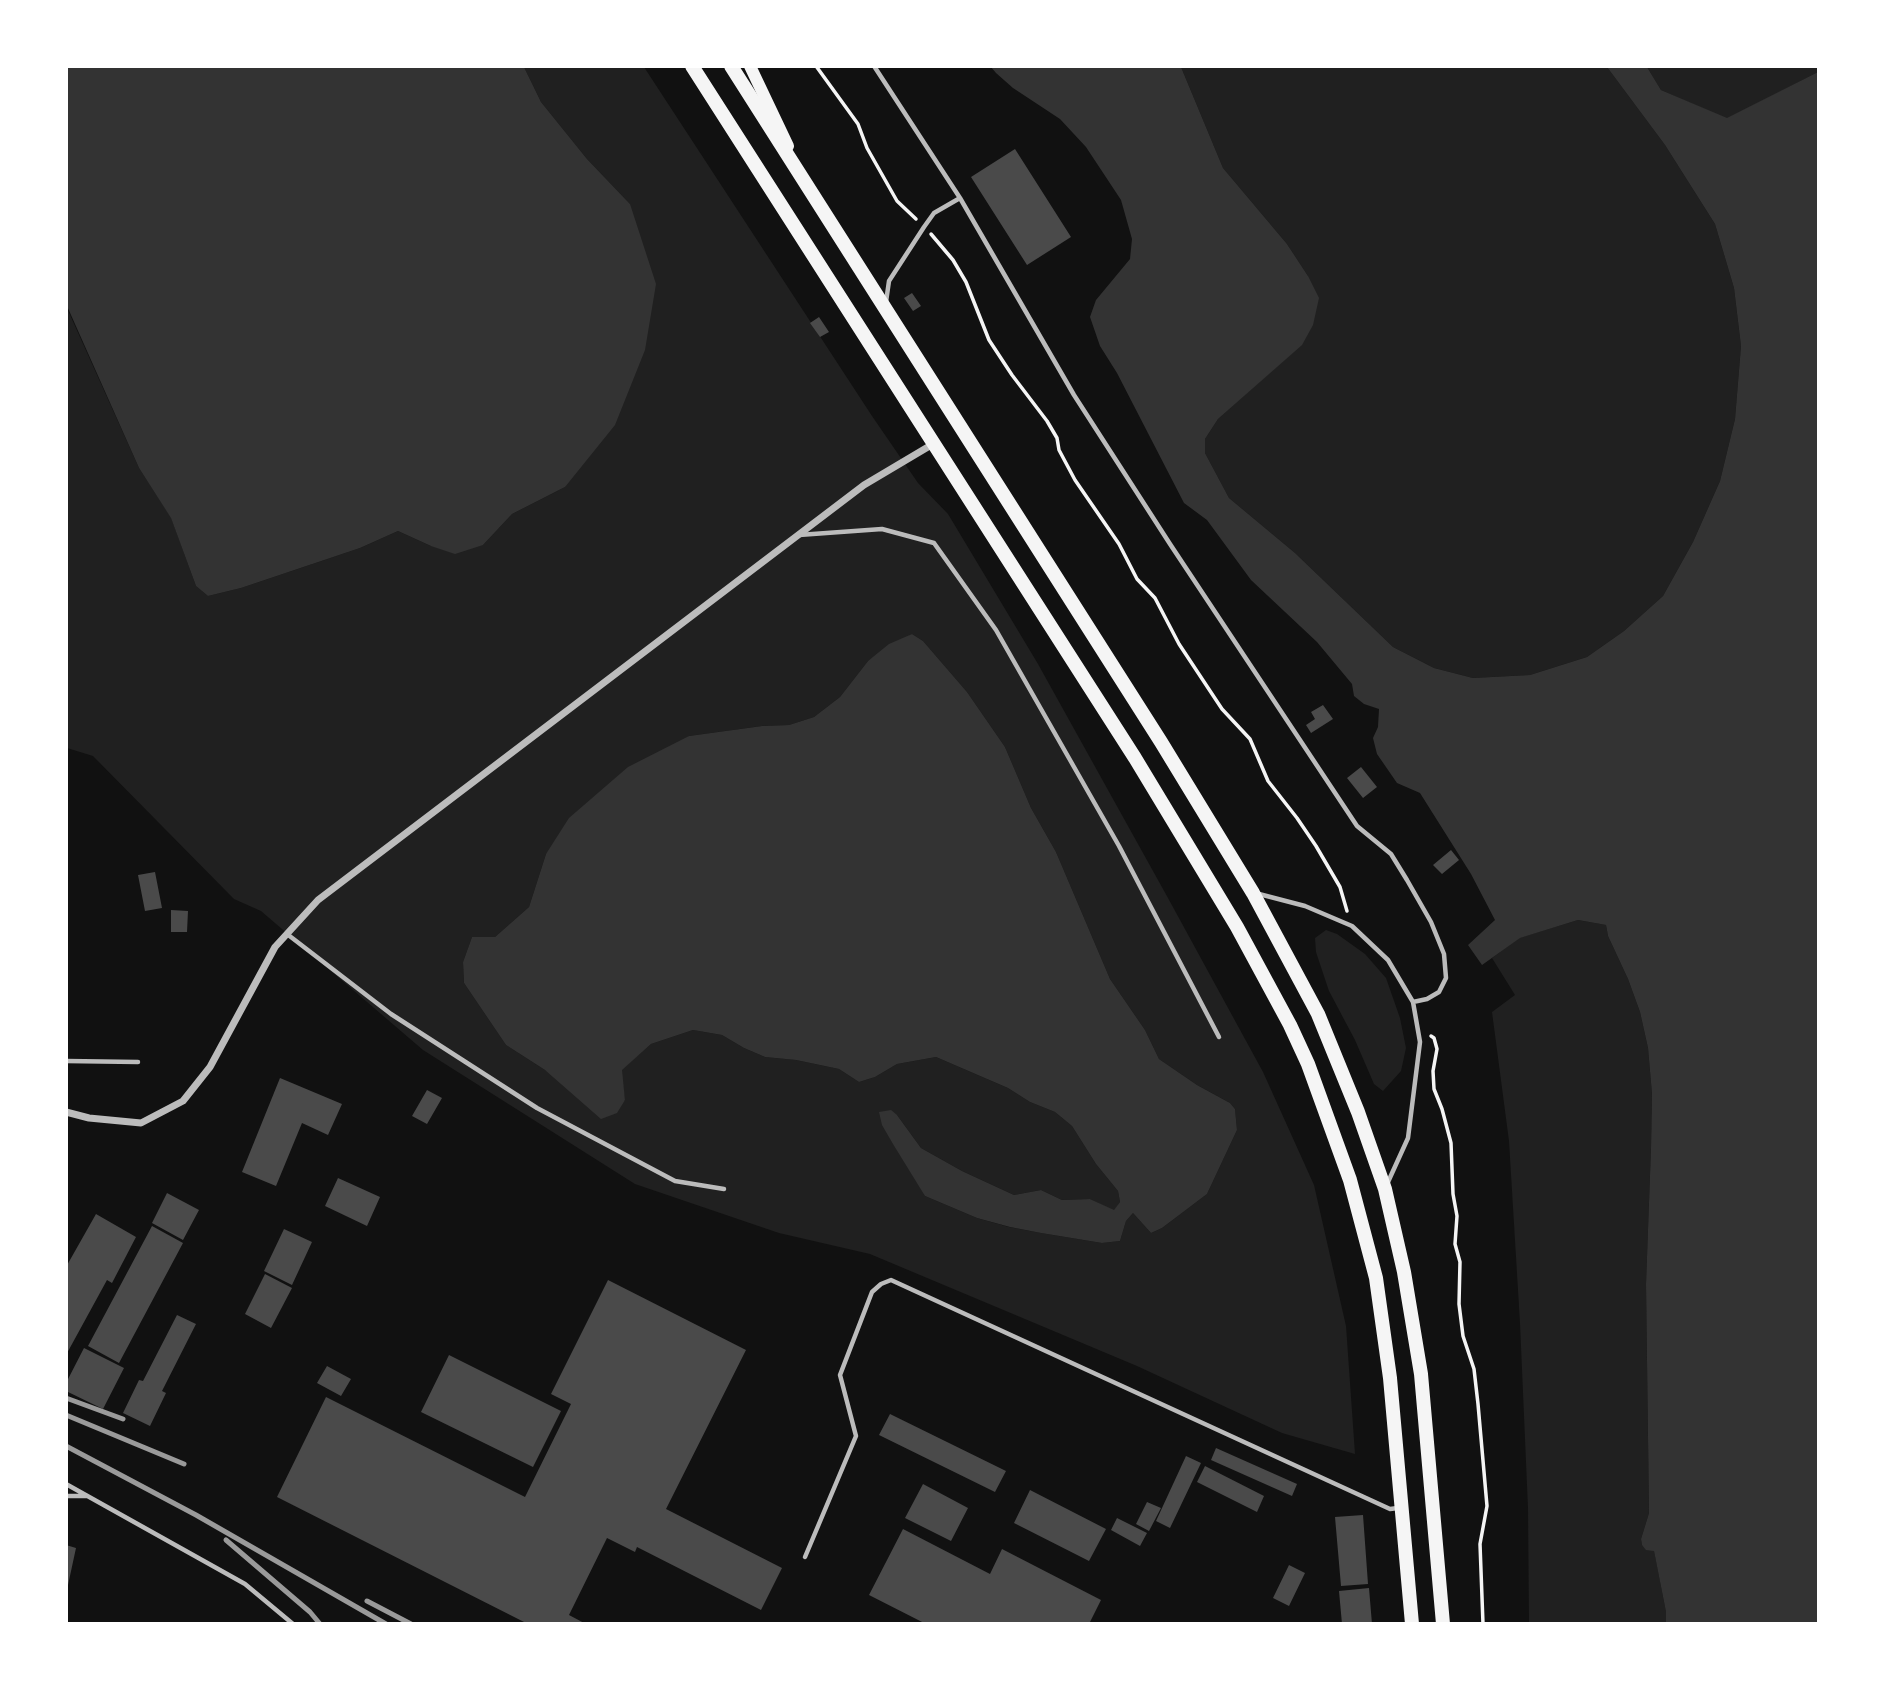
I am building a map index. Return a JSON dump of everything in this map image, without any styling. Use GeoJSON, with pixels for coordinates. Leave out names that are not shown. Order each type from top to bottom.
{"type":"FeatureCollection","features":[{"type":"Feature","properties":{"kind":"main road"},"geometry":{"type":"LineString","coordinates":[[692,66],[1202,866],[1271,987],[1308,1064],[1350,1180],[1376,1278],[1390,1378],[1412,1623]]}},
{"type":"Feature","properties":{"kind":"main road"},"geometry":{"type":"LineString","coordinates":[[731,66],[1161,742],[1253,893],[1299,974],[1318,1014],[1358,1112],[1385,1189],[1405,1272],[1421,1374],[1443,1623]]}},
{"type":"Feature","properties":{"kind":"main road"},"geometry":{"type":"LineString","coordinates":[[750,66],[807,185]]}},
{"type":"Feature","properties":{"kind":"street"},"geometry":{"type":"LineString","coordinates":[[66,1112],[89,1118],[141,1123],[183,1101],[210,1067],[275,947],[318,900],[864,485],[934,443]]}},
{"type":"Feature","properties":{"kind":"lane"},"geometry":{"type":"LineString","coordinates":[[874,66],[960,198],[1074,395],[1170,544],[1357,826],[1391,854],[1407,880],[1444,954],[1446,978],[1439,992],[1427,999],[1413,1002]]}},
{"type":"Feature","properties":{"kind":"lane"},"geometry":{"type":"LineString","coordinates":[[886,310],[889,281],[924,228],[934,213],[960,198]]}},
{"type":"Feature","properties":{"kind":"lane"},"geometry":{"type":"LineString","coordinates":[[798,535],[882,529],[934,543],[996,630],[1119,846],[1219,1037]]}},
{"type":"Feature","properties":{"kind":"lane"},"geometry":{"type":"LineString","coordinates":[[1253,893],[1305,906],[1352,926],[1388,960],[1413,1002],[1420,1042],[1408,1138],[1385,1189]]}},
{"type":"Feature","properties":{"kind":"lane"},"geometry":{"type":"LineString","coordinates":[[287,934],[391,1014],[537,1108],[676,1181],[724,1189]]}},
{"type":"Feature","properties":{"kind":"lane"},"geometry":{"type":"LineString","coordinates":[[66,1061],[138,1062]]}},
{"type":"Feature","properties":{"kind":"lane"},"geometry":{"type":"LineString","coordinates":[[805,1557],[856,1436],[841,1375],[872,1292],[891,1280],[1390,1509],[1402,1507]]}},
{"type":"Feature","properties":{"kind":"lane"},"geometry":{"type":"LineString","coordinates":[[66,1484],[244,1584],[293,1623]]}},
{"type":"Feature","properties":{"kind":"lane"},"geometry":{"type":"LineString","coordinates":[[66,1496],[86,1496]]}},
{"type":"Feature","properties":{"kind":"path"},"geometry":{"type":"LineString","coordinates":[[816,66],[858,124],[867,148],[897,201],[953,260],[966,282],[989,340],[1047,421],[1075,480],[1119,544],[1137,579],[1155,598],[1179,643],[1222,709],[1250,739],[1268,781],[1297,818],[1340,887],[1352,926]]}},
{"type":"Feature","properties":{"kind":"path"},"geometry":{"type":"LineString","coordinates":[[1418,1028],[1434,1038],[1437,1049],[1433,1071],[1434,1089],[1451,1143],[1453,1194],[1457,1216],[1455,1244],[1460,1262],[1459,1304],[1463,1336],[1474,1368],[1487,1506],[1479,1544],[1483,1623]]}},
{"type":"Feature","properties":{"kind":"shaded area"},"geometry":{"type":"Polygon","coordinates":[[[1818,66],[1818,72],[1727,119],[1661,90],[1647,67],[1818,66]]]}},
{"type":"Feature","properties":{"kind":"shaded area"},"geometry":{"type":"Polygon","coordinates":[[[66,67],[524,67],[541,102],[587,159],[630,204],[656,284],[645,350],[615,425],[565,487],[512,514],[483,545],[455,554],[398,531],[360,548],[241,588],[208,596],[196,586],[171,518],[139,468],[67,306],[66,67]]]}},
{"type":"Feature","properties":{"kind":"shaded area"},"geometry":{"type":"Polygon","coordinates":[[[524,67],[644,67],[872,416],[918,483],[948,514],[1038,664],[1263,1072],[1314,1185],[1346,1326],[1355,1454],[1282,1433],[1137,1366],[870,1254],[779,1233],[635,1184],[423,1050],[261,911],[234,899],[93,756],[67,748],[66,306],[139,468],[171,517],[196,586],[208,596],[241,588],[360,548],[398,531],[431,546],[483,545],[512,514],[565,487],[630,204],[587,159],[541,102],[524,67]],[[912,634],[868,661],[840,697],[814,717],[789,725],[689,736],[546,854],[529,907],[495,937],[472,937],[463,962],[464,983],[506,1045],[545,1070],[625,1101],[621,1070],[651,1044],[693,1030],[722,1035],[765,1057],[839,1069],[859,1082],[875,1077],[897,1064],[936,1057],[1055,1112],[1072,1126],[1096,1164],[1118,1191],[1120,1202],[1114,1211],[1090,1199],[1062,1200],[1041,1190],[1014,1195],[921,1148],[897,1115],[925,1196],[977,1218],[1009,1227],[1102,1243],[1120,1241],[1126,1221],[1133,1213],[1151,1233],[1162,1228],[1207,1194],[1237,1130],[1235,1109],[1230,1103],[1159,1059],[1145,1030],[1110,979],[1056,852],[1031,808],[1005,747],[967,692],[923,641],[912,634]]]}},
{"type":"Feature","properties":{"kind":"shaded area"},"geometry":{"type":"Polygon","coordinates":[[[991,67],[1181,67],[1223,168],[1287,244],[1319,298],[1313,325],[1302,345],[1218,419],[1205,439],[1205,453],[1229,498],[1295,553],[1393,647],[1434,668],[1473,678],[1530,675],[1587,657],[1624,631],[1663,596],[1693,542],[1720,481],[1735,419],[1741,346],[1734,288],[1715,224],[1665,145],[1607,67],[1647,67],[1661,90],[1727,118],[1818,72],[1818,1623],[1666,1623],[1654,1551],[1646,1550],[1642,1545],[1641,1539],[1649,1513],[1646,1284],[1652,1094],[1648,1048],[1640,1012],[1608,936],[1606,925],[1578,920],[1520,938],[1482,965],[1468,945],[1495,920],[1471,874],[1420,793],[1397,783],[1377,754],[1373,738],[1378,727],[1379,709],[1364,704],[1354,696],[1352,684],[1317,642],[1251,580],[1207,520],[1184,503],[1117,373],[1100,346],[1090,317],[1096,300],[1130,259],[1132,239],[1121,200],[1086,147],[1060,119],[1013,88],[991,67]]]}},
{"type":"Feature","properties":{"kind":"shaded area"},"geometry":{"type":"Polygon","coordinates":[[[1181,67],[1607,67],[1665,145],[1715,224],[1734,288],[1741,346],[1735,419],[1720,481],[1693,542],[1663,596],[1624,631],[1587,657],[1530,675],[1473,678],[1434,668],[1393,647],[1295,553],[1229,498],[1205,453],[1205,439],[1218,419],[1302,344],[1308,276],[1287,244],[1223,168],[1181,67]]]}},
{"type":"Feature","properties":{"kind":"shaded area"},"geometry":{"type":"Polygon","coordinates":[[[912,634],[923,641],[967,692],[1005,747],[1031,808],[1056,852],[1110,979],[1145,1030],[1159,1059],[1230,1103],[1235,1109],[1237,1130],[1207,1194],[1162,1228],[1151,1233],[1133,1213],[1126,1221],[1120,1241],[1102,1243],[1010,1227],[977,1218],[925,1196],[882,1125],[879,1112],[891,1110],[897,1115],[921,1148],[1014,1195],[1041,1190],[1062,1200],[1090,1199],[1114,1210],[1120,1202],[1118,1191],[1096,1164],[1072,1126],[1055,1112],[936,1057],[897,1064],[875,1077],[859,1082],[839,1069],[765,1057],[722,1035],[693,1030],[651,1044],[622,1070],[625,1100],[617,1113],[601,1119],[545,1070],[506,1045],[464,983],[463,962],[472,937],[495,937],[529,907],[546,854],[569,818],[628,767],[689,736],[789,725],[814,717],[840,697],[868,661],[889,644],[912,634]]]}},
{"type":"Feature","properties":{"kind":"shaded area"},"geometry":{"type":"Polygon","coordinates":[[[1578,920],[1606,925],[1608,936],[1640,1012],[1648,1048],[1652,1094],[1646,1284],[1649,1513],[1641,1539],[1642,1545],[1654,1550],[1666,1623],[1529,1623],[1528,1508],[1509,1141],[1492,1012],[1515,995],[1492,958],[1519,938],[1578,920]]]}},
{"type":"Feature","properties":{"kind":"shaded area"},"geometry":{"type":"Polygon","coordinates":[[[1326,930],[1337,934],[1365,954],[1386,978],[1400,1018],[1406,1048],[1401,1071],[1383,1091],[1374,1084],[1329,991],[1316,952],[1315,938],[1326,930]]]}},
{"type":"Feature","properties":{"kind":"building"},"geometry":{"type":"Polygon","coordinates":[[[1015,149],[1071,237],[1027,265],[971,177],[1015,149]]]}},
{"type":"Feature","properties":{"kind":"building"},"geometry":{"type":"Polygon","coordinates":[[[912,293],[921,306],[913,311],[904,298],[912,293]]]}},
{"type":"Feature","properties":{"kind":"building"},"geometry":{"type":"Polygon","coordinates":[[[819,317],[829,332],[820,337],[810,323],[819,317]]]}},
{"type":"Feature","properties":{"kind":"building"},"geometry":{"type":"Polygon","coordinates":[[[1323,705],[1333,719],[1311,733],[1306,725],[1315,719],[1311,712],[1323,705]]]}},
{"type":"Feature","properties":{"kind":"building"},"geometry":{"type":"Polygon","coordinates":[[[1361,767],[1377,787],[1363,798],[1347,778],[1361,767]]]}},
{"type":"Feature","properties":{"kind":"building"},"geometry":{"type":"Polygon","coordinates":[[[1451,850],[1459,860],[1442,874],[1433,865],[1451,850]]]}},
{"type":"Feature","properties":{"kind":"building"},"geometry":{"type":"Polygon","coordinates":[[[155,872],[162,908],[145,911],[138,875],[155,872]]]}},
{"type":"Feature","properties":{"kind":"building"},"geometry":{"type":"Polygon","coordinates":[[[171,910],[188,911],[187,932],[171,932],[171,910]]]}},
{"type":"Feature","properties":{"kind":"building"},"geometry":{"type":"Polygon","coordinates":[[[280,1078],[342,1104],[328,1135],[302,1123],[276,1186],[242,1172],[280,1078]]]}},
{"type":"Feature","properties":{"kind":"building"},"geometry":{"type":"Polygon","coordinates":[[[427,1090],[442,1098],[427,1124],[412,1116],[427,1090]]]}},
{"type":"Feature","properties":{"kind":"building"},"geometry":{"type":"Polygon","coordinates":[[[338,1178],[380,1197],[367,1226],[325,1206],[338,1178]]]}},
{"type":"Feature","properties":{"kind":"building"},"geometry":{"type":"Polygon","coordinates":[[[167,1193],[199,1210],[183,1240],[152,1223],[167,1193]]]}},
{"type":"Feature","properties":{"kind":"building"},"geometry":{"type":"Polygon","coordinates":[[[96,1214],[136,1237],[112,1283],[107,1280],[66,1355],[66,1267],[96,1214]]]}},
{"type":"Feature","properties":{"kind":"building"},"geometry":{"type":"Polygon","coordinates":[[[152,1226],[183,1243],[119,1363],[88,1346],[152,1226]]]}},
{"type":"Feature","properties":{"kind":"building"},"geometry":{"type":"Polygon","coordinates":[[[284,1229],[312,1242],[292,1285],[264,1271],[284,1229]]]}},
{"type":"Feature","properties":{"kind":"building"},"geometry":{"type":"Polygon","coordinates":[[[265,1274],[292,1288],[271,1328],[245,1314],[265,1274]]]}},
{"type":"Feature","properties":{"kind":"building"},"geometry":{"type":"Polygon","coordinates":[[[608,1280],[746,1350],[666,1509],[782,1568],[761,1610],[637,1547],[635,1552],[607,1538],[569,1615],[586,1624],[528,1624],[277,1497],[326,1397],[525,1497],[571,1404],[551,1394],[608,1280]]]}},
{"type":"Feature","properties":{"kind":"building"},"geometry":{"type":"Polygon","coordinates":[[[177,1315],[196,1324],[162,1391],[166,1393],[150,1426],[123,1413],[177,1315]]]}},
{"type":"Feature","properties":{"kind":"building"},"geometry":{"type":"Polygon","coordinates":[[[84,1348],[124,1368],[103,1409],[66,1391],[66,1383],[84,1348]]]}},
{"type":"Feature","properties":{"kind":"building"},"geometry":{"type":"Polygon","coordinates":[[[449,1355],[561,1411],[533,1467],[421,1412],[449,1355]]]}},
{"type":"Feature","properties":{"kind":"building"},"geometry":{"type":"Polygon","coordinates":[[[327,1366],[351,1379],[341,1396],[317,1383],[327,1366]]]}},
{"type":"Feature","properties":{"kind":"building"},"geometry":{"type":"Polygon","coordinates":[[[890,1414],[1006,1471],[995,1492],[879,1435],[890,1414]]]}},
{"type":"Feature","properties":{"kind":"building"},"geometry":{"type":"Polygon","coordinates":[[[1216,1448],[1297,1484],[1292,1496],[1211,1460],[1216,1448]]]}},
{"type":"Feature","properties":{"kind":"building"},"geometry":{"type":"Polygon","coordinates":[[[1186,1456],[1201,1463],[1170,1528],[1156,1521],[1186,1456]]]}},
{"type":"Feature","properties":{"kind":"building"},"geometry":{"type":"Polygon","coordinates":[[[1205,1466],[1264,1496],[1257,1512],[1197,1482],[1205,1466]]]}},
{"type":"Feature","properties":{"kind":"building"},"geometry":{"type":"Polygon","coordinates":[[[923,1484],[968,1508],[951,1541],[905,1518],[923,1484]]]}},
{"type":"Feature","properties":{"kind":"building"},"geometry":{"type":"Polygon","coordinates":[[[1030,1490],[1106,1529],[1089,1561],[1014,1523],[1030,1490]]]}},
{"type":"Feature","properties":{"kind":"building"},"geometry":{"type":"Polygon","coordinates":[[[1147,1502],[1161,1508],[1149,1531],[1136,1524],[1147,1502]]]}},
{"type":"Feature","properties":{"kind":"building"},"geometry":{"type":"Polygon","coordinates":[[[1363,1515],[1368,1584],[1341,1586],[1335,1517],[1363,1515]]]}},
{"type":"Feature","properties":{"kind":"building"},"geometry":{"type":"Polygon","coordinates":[[[1117,1518],[1147,1533],[1140,1546],[1111,1530],[1117,1518]]]}},
{"type":"Feature","properties":{"kind":"building"},"geometry":{"type":"Polygon","coordinates":[[[903,1529],[990,1574],[1002,1549],[1101,1600],[1089,1624],[926,1624],[869,1595],[903,1529]]]}},
{"type":"Feature","properties":{"kind":"building"},"geometry":{"type":"Polygon","coordinates":[[[66,1545],[76,1548],[68,1585],[66,1585],[66,1545]]]}},
{"type":"Feature","properties":{"kind":"building"},"geometry":{"type":"Polygon","coordinates":[[[1289,1565],[1305,1573],[1289,1606],[1273,1598],[1289,1565]]]}},
{"type":"Feature","properties":{"kind":"building"},"geometry":{"type":"Polygon","coordinates":[[[1369,1588],[1372,1624],[1342,1624],[1339,1591],[1369,1588]]]}},
{"type":"Feature","properties":{"kind":"railway"},"geometry":{"type":"LineString","coordinates":[[66,1398],[123,1419]]}},
{"type":"Feature","properties":{"kind":"railway"},"geometry":{"type":"LineString","coordinates":[[66,1415],[184,1464]]}},
{"type":"Feature","properties":{"kind":"railway"},"geometry":{"type":"LineString","coordinates":[[66,1446],[196,1515],[386,1624]]}},
{"type":"Feature","properties":{"kind":"railway"},"geometry":{"type":"LineString","coordinates":[[226,1540],[310,1612],[320,1624]]}},
{"type":"Feature","properties":{"kind":"railway"},"geometry":{"type":"LineString","coordinates":[[367,1601],[411,1624]]}}]}
